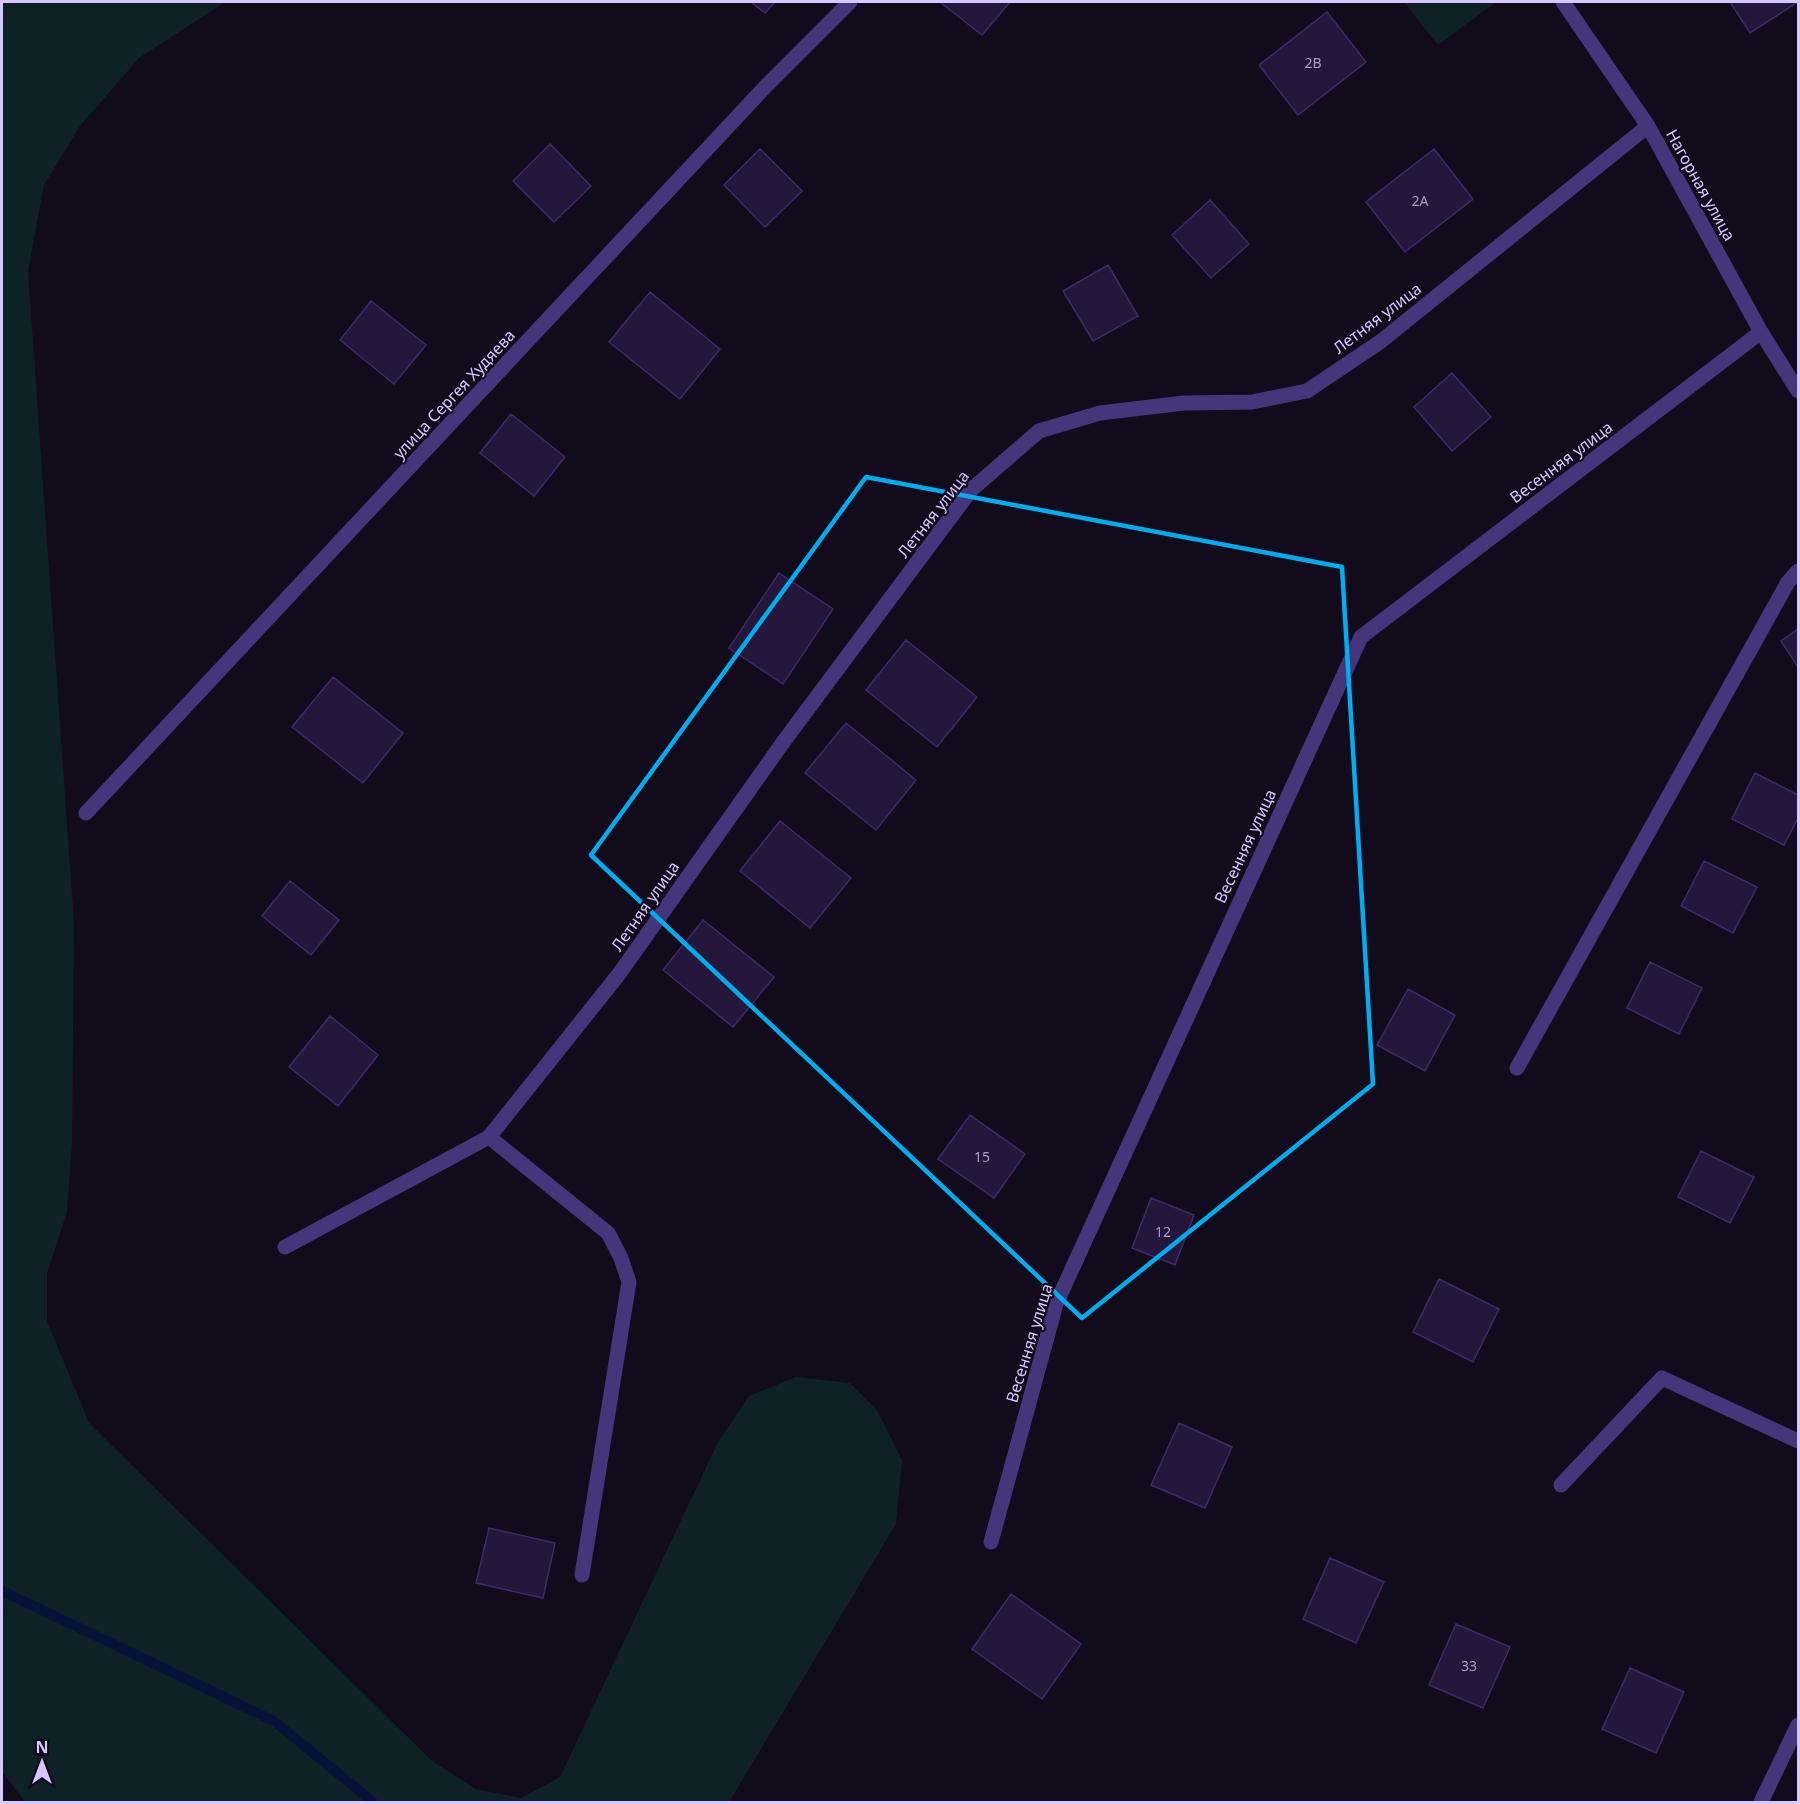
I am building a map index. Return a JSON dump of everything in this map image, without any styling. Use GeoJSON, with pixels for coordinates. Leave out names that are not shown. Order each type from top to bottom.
{"type":"FeatureCollection","features":[{"type":"Feature","properties":{"kind":"street","name":"улица Сергея Худяева"},"geometry":{"type":"LineString","coordinates":[[86,813],[766,86],[850,2]]}},
{"type":"Feature","properties":{"kind":"street","name":"Нагорная улица"},"geometry":{"type":"LineString","coordinates":[[1563,2],[1648,126],[1761,332],[1798,391]]}},
{"type":"Feature","properties":{"kind":"street","name":"Летняя улица"},"geometry":{"type":"LineString","coordinates":[[489,1137],[619,974],[784,741],[971,490],[1039,431],[1100,413],[1184,403],[1252,402],[1307,391],[1380,342],[1648,126]]}},
{"type":"Feature","properties":{"kind":"street","name":"Весенняя улица"},"geometry":{"type":"LineString","coordinates":[[991,1542],[1056,1304],[1361,637],[1761,332]]}},
{"type":"Feature","properties":{"kind":"street"},"geometry":{"type":"LineString","coordinates":[[1518,1068],[1788,582],[1798,571]]}},
{"type":"Feature","properties":{"kind":"street"},"geometry":{"type":"LineString","coordinates":[[285,1247],[489,1137],[608,1233],[621,1258],[629,1282],[582,1575]]}},
{"type":"Feature","properties":{"kind":"street"},"geometry":{"type":"LineString","coordinates":[[1562,1485],[1662,1378],[1798,1441]]}},
{"type":"Feature","properties":{"kind":"street"},"geometry":{"type":"LineString","coordinates":[[1761,1803],[1798,1725]]}},
{"type":"Feature","properties":{"kind":"highlighted area"},"geometry":{"type":"Polygon","coordinates":[[[866,477],[1342,567],[1373,1084],[1082,1318],[591,855],[866,477]]]}},
{"type":"Feature","properties":{"kind":"green space"},"geometry":{"type":"Polygon","coordinates":[[[2,2],[225,2],[139,58],[80,126],[44,185],[28,271],[74,923],[72,1144],[67,1212],[47,1273],[47,1321],[89,1423],[432,1761],[476,1789],[521,1798],[560,1777],[718,1442],[749,1396],[796,1377],[850,1383],[877,1410],[902,1460],[896,1524],[729,1802],[25,1802],[2,1771],[2,2]]]}},
{"type":"Feature","properties":{"kind":"green space"},"geometry":{"type":"Polygon","coordinates":[[[1404,2],[1496,2],[1438,45],[1404,2]]]}},
{"type":"Feature","properties":{"kind":"building"},"geometry":{"type":"Polygon","coordinates":[[[751,2],[775,2],[765,13],[751,2]]]}},
{"type":"Feature","properties":{"kind":"building"},"geometry":{"type":"Polygon","coordinates":[[[940,2],[1010,2],[982,35],[940,2]]]}},
{"type":"Feature","properties":{"kind":"building"},"geometry":{"type":"Polygon","coordinates":[[[1730,2],[1798,2],[1750,33],[1730,2]]]}},
{"type":"Feature","properties":{"kind":"building"},"geometry":{"type":"Polygon","coordinates":[[[1327,12],[1366,62],[1298,115],[1259,65],[1327,12]]]}},
{"type":"Feature","properties":{"kind":"building"},"geometry":{"type":"Polygon","coordinates":[[[550,144],[591,186],[554,222],[513,181],[550,144]]]}},
{"type":"Feature","properties":{"kind":"building"},"geometry":{"type":"Polygon","coordinates":[[[760,149],[802,191],[765,227],[724,185],[760,149]]]}},
{"type":"Feature","properties":{"kind":"building"},"geometry":{"type":"Polygon","coordinates":[[[1434,149],[1473,199],[1405,252],[1366,202],[1434,149]]]}},
{"type":"Feature","properties":{"kind":"building"},"geometry":{"type":"Polygon","coordinates":[[[1210,200],[1249,244],[1211,278],[1172,235],[1210,200]]]}},
{"type":"Feature","properties":{"kind":"building"},"geometry":{"type":"Polygon","coordinates":[[[1108,265],[1138,316],[1093,341],[1063,291],[1108,265]]]}},
{"type":"Feature","properties":{"kind":"building"},"geometry":{"type":"Polygon","coordinates":[[[650,292],[720,349],[680,399],[609,342],[650,292]]]}},
{"type":"Feature","properties":{"kind":"building"},"geometry":{"type":"Polygon","coordinates":[[[371,301],[426,345],[394,384],[340,340],[371,301]]]}},
{"type":"Feature","properties":{"kind":"building"},"geometry":{"type":"Polygon","coordinates":[[[1452,373],[1491,417],[1452,451],[1414,407],[1452,373]]]}},
{"type":"Feature","properties":{"kind":"building"},"geometry":{"type":"Polygon","coordinates":[[[511,414],[565,457],[534,496],[480,453],[511,414]]]}},
{"type":"Feature","properties":{"kind":"building"},"geometry":{"type":"Polygon","coordinates":[[[779,573],[833,609],[783,684],[729,648],[779,573]]]}},
{"type":"Feature","properties":{"kind":"building"},"geometry":{"type":"Polygon","coordinates":[[[1798,629],[1798,667],[1781,641],[1798,629]]]}},
{"type":"Feature","properties":{"kind":"building"},"geometry":{"type":"Polygon","coordinates":[[[906,640],[977,697],[937,747],[866,690],[906,640]]]}},
{"type":"Feature","properties":{"kind":"building"},"geometry":{"type":"Polygon","coordinates":[[[333,677],[403,733],[363,783],[292,727],[333,677]]]}},
{"type":"Feature","properties":{"kind":"building"},"geometry":{"type":"Polygon","coordinates":[[[846,723],[916,780],[876,830],[805,773],[846,723]]]}},
{"type":"Feature","properties":{"kind":"building"},"geometry":{"type":"Polygon","coordinates":[[[1755,773],[1798,795],[1798,818],[1784,845],[1732,819],[1755,773]]]}},
{"type":"Feature","properties":{"kind":"building"},"geometry":{"type":"Polygon","coordinates":[[[780,821],[851,878],[810,928],[740,871],[780,821]]]}},
{"type":"Feature","properties":{"kind":"building"},"geometry":{"type":"Polygon","coordinates":[[[1704,861],[1757,887],[1733,933],[1681,906],[1704,861]]]}},
{"type":"Feature","properties":{"kind":"building"},"geometry":{"type":"Polygon","coordinates":[[[290,881],[339,920],[311,955],[262,916],[290,881]]]}},
{"type":"Feature","properties":{"kind":"building"},"geometry":{"type":"Polygon","coordinates":[[[703,920],[774,977],[733,1027],[663,970],[703,920]]]}},
{"type":"Feature","properties":{"kind":"building"},"geometry":{"type":"Polygon","coordinates":[[[1650,962],[1702,988],[1679,1034],[1627,1008],[1650,962]]]}},
{"type":"Feature","properties":{"kind":"building"},"geometry":{"type":"Polygon","coordinates":[[[1408,989],[1455,1015],[1425,1071],[1377,1045],[1408,989]]]}},
{"type":"Feature","properties":{"kind":"building"},"geometry":{"type":"Polygon","coordinates":[[[330,1016],[378,1055],[338,1106],[289,1067],[330,1016]]]}},
{"type":"Feature","properties":{"kind":"building"},"geometry":{"type":"Polygon","coordinates":[[[970,1115],[1025,1154],[994,1198],[938,1159],[970,1115]]]}},
{"type":"Feature","properties":{"kind":"building"},"geometry":{"type":"Polygon","coordinates":[[[1701,1151],[1754,1177],[1730,1223],[1678,1197],[1701,1151]]]}},
{"type":"Feature","properties":{"kind":"building"},"geometry":{"type":"Polygon","coordinates":[[[1151,1198],[1194,1215],[1175,1265],[1132,1248],[1151,1198]]]}},
{"type":"Feature","properties":{"kind":"building"},"geometry":{"type":"Polygon","coordinates":[[[1439,1279],[1499,1309],[1473,1362],[1413,1332],[1439,1279]]]}},
{"type":"Feature","properties":{"kind":"building"},"geometry":{"type":"Polygon","coordinates":[[[1179,1423],[1232,1447],[1205,1508],[1151,1485],[1179,1423]]]}},
{"type":"Feature","properties":{"kind":"building"},"geometry":{"type":"Polygon","coordinates":[[[489,1528],[555,1543],[543,1598],[476,1583],[489,1528]]]}},
{"type":"Feature","properties":{"kind":"building"},"geometry":{"type":"Polygon","coordinates":[[[1330,1558],[1384,1582],[1356,1643],[1303,1619],[1330,1558]]]}},
{"type":"Feature","properties":{"kind":"building"},"geometry":{"type":"Polygon","coordinates":[[[1011,1594],[1081,1644],[1042,1699],[972,1649],[1011,1594]]]}},
{"type":"Feature","properties":{"kind":"building"},"geometry":{"type":"Polygon","coordinates":[[[1456,1624],[1510,1647],[1483,1708],[1429,1685],[1456,1624]]]}},
{"type":"Feature","properties":{"kind":"building"},"geometry":{"type":"Polygon","coordinates":[[[1630,1668],[1684,1692],[1656,1753],[1602,1729],[1630,1668]]]}},
{"type":"Feature","properties":{"kind":"waterway"},"geometry":{"type":"LineString","coordinates":[[2,1591],[274,1721],[373,1802]]}}]}
